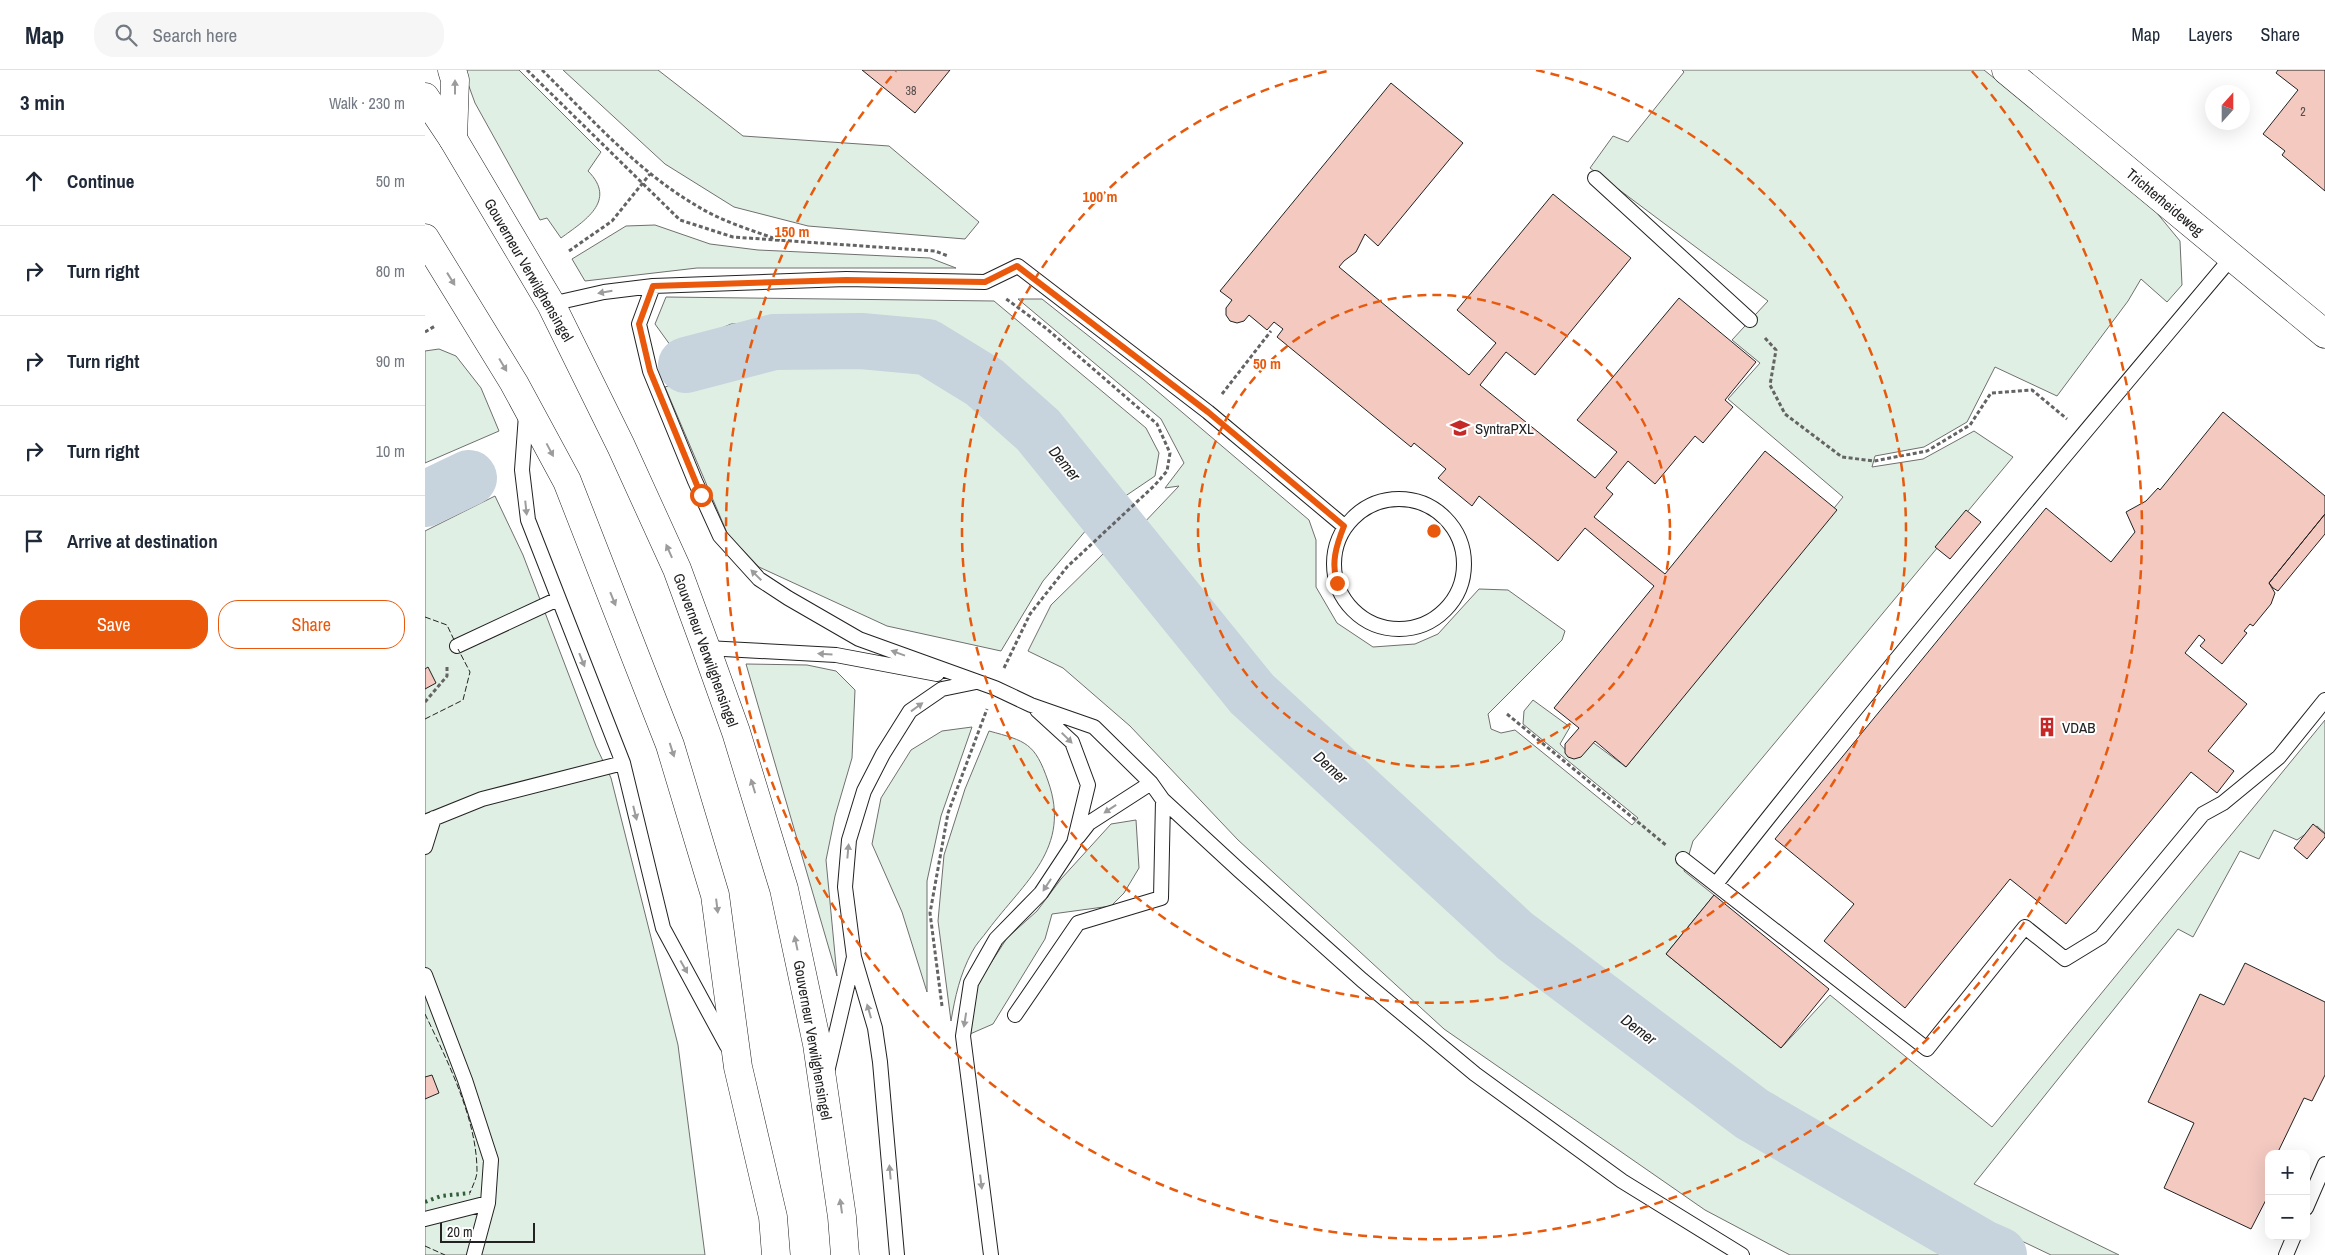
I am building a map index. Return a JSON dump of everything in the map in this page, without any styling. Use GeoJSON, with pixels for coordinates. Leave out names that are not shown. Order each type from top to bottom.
{"type":"FeatureCollection","features":[{"type":"Feature","properties":{"kind":"main road"},"geometry":{"type":"LineString","coordinates":[[452,70],[455,80],[453,139]]}},
{"type":"Feature","properties":{"kind":"main road","name":"Trichterheideweg"},"geometry":{"type":"LineString","coordinates":[[2006,70],[2325,334]]}},
{"type":"Feature","properties":{"kind":"main road","name":"Gouverneur Verwilghensingel"},"geometry":{"type":"LineString","coordinates":[[425,97],[453,139],[551,304],[621,446],[677,569],[706,648],[736,732],[785,889],[817,1044],[842,1217],[845,1255]]}},
{"type":"Feature","properties":{"kind":"main road"},"geometry":{"type":"LineString","coordinates":[[425,238],[514,383],[567,481],[671,745],[715,894],[737,1067],[773,1217],[776,1255]]}},
{"type":"Feature","properties":{"kind":"lane"},"geometry":{"type":"LineString","coordinates":[[1595,178],[1750,320]]}},
{"type":"Feature","properties":{"kind":"lane"},"geometry":{"type":"LineString","coordinates":[[1716,884],[1785,796],[2003,528],[2232,257]]}},
{"type":"Feature","properties":{"kind":"lane"},"geometry":{"type":"LineString","coordinates":[[551,304],[603,292],[653,286],[846,280],[985,282],[1017,266],[1208,412],[1344,526]]}},
{"type":"Feature","properties":{"kind":"lane"},"geometry":{"type":"LineString","coordinates":[[653,286],[639,324],[650,371],[695,481],[720,536],[759,579],[788,598],[859,638],[995,688],[1031,705],[1094,727],[1151,782],[1163,800],[1362,980],[1475,1074],[1622,1181],[1742,1255]]}},
{"type":"Feature","properties":{"kind":"lane"},"geometry":{"type":"LineString","coordinates":[[527,407],[522,470],[528,520],[623,763],[663,928],[737,1067]]}},
{"type":"Feature","properties":{"kind":"lane"},"geometry":{"type":"LineString","coordinates":[[1393,498],[1422,502],[1446,518],[1462,542],[1465,571],[1458,594],[1443,612],[1423,625],[1399,630],[1376,626],[1356,614],[1341,595],[1333,572],[1335,548],[1344,526],[1366,507],[1393,498]]}},
{"type":"Feature","properties":{"kind":"lane"},"geometry":{"type":"LineString","coordinates":[[457,646],[558,599]]}},
{"type":"Feature","properties":{"kind":"lane"},"geometry":{"type":"LineString","coordinates":[[706,648],[836,655],[977,682]]}},
{"type":"Feature","properties":{"kind":"lane"},"geometry":{"type":"LineString","coordinates":[[897,1255],[880,1062],[875,1028],[854,957],[845,888],[849,840],[864,791],[883,754],[910,711],[942,689],[977,682]]}},
{"type":"Feature","properties":{"kind":"lane"},"geometry":{"type":"LineString","coordinates":[[1683,859],[1927,1049],[2025,927],[2065,959],[2101,937],[2203,814],[2223,803],[2279,757],[2325,700]]}},
{"type":"Feature","properties":{"kind":"lane"},"geometry":{"type":"LineString","coordinates":[[1031,705],[1072,742],[1088,786],[1074,842]]}},
{"type":"Feature","properties":{"kind":"lane"},"geometry":{"type":"LineString","coordinates":[[425,847],[429,820],[482,799],[623,763]]}},
{"type":"Feature","properties":{"kind":"lane"},"geometry":{"type":"LineString","coordinates":[[991,1255],[963,1036],[971,983],[996,939],[1041,893],[1074,842],[1089,823],[1151,782]]}},
{"type":"Feature","properties":{"kind":"lane"},"geometry":{"type":"LineString","coordinates":[[1015,1015],[1078,924],[1161,898],[1163,800]]}},
{"type":"Feature","properties":{"kind":"lane"},"geometry":{"type":"LineString","coordinates":[[823,1088],[854,957]]}},
{"type":"Feature","properties":{"kind":"lane"},"geometry":{"type":"LineString","coordinates":[[425,975],[465,1080],[491,1160],[488,1204],[474,1255]]}},
{"type":"Feature","properties":{"kind":"lane"},"geometry":{"type":"LineString","coordinates":[[2310,1199],[2325,1164]]}},
{"type":"Feature","properties":{"kind":"lane"},"geometry":{"type":"LineString","coordinates":[[425,1219],[488,1204]]}},
{"type":"Feature","properties":{"kind":"lane"},"geometry":{"type":"LineString","coordinates":[[2286,1255],[2292,1240]]}},
{"type":"Feature","properties":{"kind":"path"},"geometry":{"type":"LineString","coordinates":[[527,70],[680,220],[733,237],[935,251],[962,262],[1047,330],[1157,424],[1171,453],[1167,471],[1155,485],[1067,567],[1030,614],[995,688],[948,813],[930,914],[943,1011]]}},
{"type":"Feature","properties":{"kind":"path"},"geometry":{"type":"LineString","coordinates":[[541,70],[649,174],[697,207],[740,226],[787,242]]}},
{"type":"Feature","properties":{"kind":"path"},"geometry":{"type":"LineString","coordinates":[[569,251],[613,221],[649,174]]}},
{"type":"Feature","properties":{"kind":"path"},"geometry":{"type":"LineString","coordinates":[[1750,320],[1776,350],[1769,385],[1785,414],[1841,457],[1874,461],[1927,451],[1970,425],[1991,393],[2032,390],[2053,408]]}},
{"type":"Feature","properties":{"kind":"path"},"geometry":{"type":"LineString","coordinates":[[425,332],[435,326]]}},
{"type":"Feature","properties":{"kind":"path"},"geometry":{"type":"LineString","coordinates":[[1208,412],[1271,331]]}},
{"type":"Feature","properties":{"kind":"path"},"geometry":{"type":"LineString","coordinates":[[425,702],[447,676],[446,651],[457,646]]}},
{"type":"Feature","properties":{"kind":"path"},"geometry":{"type":"LineString","coordinates":[[1507,714],[1683,859]]}},
{"type":"Feature","properties":{"kind":"green space"},"geometry":{"type":"Polygon","coordinates":[[[463,70],[519,70],[601,152],[588,171],[600,192],[599,201],[588,217],[561,238],[547,218],[540,220],[475,103],[463,70]]]}},
{"type":"Feature","properties":{"kind":"green space"},"geometry":{"type":"Polygon","coordinates":[[[563,70],[658,70],[743,136],[889,146],[979,222],[965,239],[808,226],[734,207],[665,164],[563,70]]]}},
{"type":"Feature","properties":{"kind":"green space"},"geometry":{"type":"Polygon","coordinates":[[[1682,70],[1984,70],[2147,201],[2180,241],[2182,285],[2167,302],[2141,279],[2128,301],[2057,396],[1995,367],[1967,422],[1924,447],[1875,456],[1872,467],[1923,459],[1974,431],[2013,457],[1693,841],[1684,871],[1714,895],[1666,954],[1781,1048],[1830,995],[1992,1127],[2325,720],[2325,833],[2317,826],[2297,840],[2274,830],[2259,859],[2240,851],[2193,937],[2178,929],[1974,1184],[2119,1255],[2051,1255],[1944,1204],[1681,1037],[1524,915],[1263,671],[1140,527],[1179,486],[1165,488],[1184,463],[1161,419],[1018,299],[1042,299],[1143,379],[1309,520],[1316,540],[1316,587],[1337,623],[1373,647],[1415,644],[1438,634],[1479,589],[1508,590],[1565,631],[1562,640],[1488,714],[1491,729],[1501,733],[1515,730],[1632,825],[1638,818],[1523,724],[1524,711],[1533,700],[1570,727],[1560,744],[1570,755],[1591,741],[1626,767],[1843,497],[1728,399],[1760,363],[1732,340],[1768,301],[1590,168],[1613,136],[1628,142],[1684,72],[1682,70]]]}},
{"type":"Feature","properties":{"kind":"green space"},"geometry":{"type":"Polygon","coordinates":[[[655,225],[710,244],[758,250],[930,258],[956,268],[697,268],[585,281],[572,259],[626,226],[655,225]]]}},
{"type":"Feature","properties":{"kind":"green space"},"geometry":{"type":"Polygon","coordinates":[[[666,297],[994,301],[1146,428],[1159,453],[1155,476],[1121,499],[1044,404],[947,332],[828,321],[731,324],[673,349],[655,324],[666,297]]]}},
{"type":"Feature","properties":{"kind":"green space"},"geometry":{"type":"Polygon","coordinates":[[[439,349],[456,356],[481,388],[499,431],[425,463],[425,351],[439,349]]]}},
{"type":"Feature","properties":{"kind":"green space"},"geometry":{"type":"Polygon","coordinates":[[[897,353],[957,377],[1087,529],[1043,581],[1001,651],[887,626],[759,567],[728,535],[665,387],[749,359],[897,353]]]}},
{"type":"Feature","properties":{"kind":"green space"},"geometry":{"type":"Polygon","coordinates":[[[495,496],[523,555],[596,746],[611,778],[678,1045],[705,1255],[425,1255],[425,531],[495,496]]]}},
{"type":"Feature","properties":{"kind":"green space"},"geometry":{"type":"Polygon","coordinates":[[[1104,553],[1237,707],[1531,976],[1804,1160],[1970,1255],[1790,1255],[1705,1210],[1444,1029],[1238,840],[1130,726],[1063,668],[1028,651],[1051,605],[1104,553]]]}},
{"type":"Feature","properties":{"kind":"green space"},"geometry":{"type":"Polygon","coordinates":[[[746,664],[807,665],[836,671],[855,690],[852,758],[835,816],[826,860],[837,976],[746,664]]]}},
{"type":"Feature","properties":{"kind":"green space"},"geometry":{"type":"Polygon","coordinates":[[[972,727],[941,816],[927,881],[927,992],[902,912],[872,844],[881,798],[911,750],[942,731],[972,727]]]}},
{"type":"Feature","properties":{"kind":"green space"},"geometry":{"type":"Polygon","coordinates":[[[989,731],[1021,741],[1039,759],[1048,781],[1054,805],[1054,826],[1049,845],[1041,863],[972,952],[964,969],[951,1021],[938,921],[944,855],[965,789],[989,731]]]}},
{"type":"Feature","properties":{"kind":"green space"},"geometry":{"type":"Polygon","coordinates":[[[1136,820],[1139,868],[1124,893],[1111,906],[1052,914],[1045,939],[993,1024],[970,1034],[978,983],[1007,938],[1037,911],[1061,879],[1111,824],[1136,820]]]}},
{"type":"Feature","properties":{"kind":"building"},"geometry":{"type":"Polygon","coordinates":[[[862,70],[950,70],[915,113],[862,70]]]}},
{"type":"Feature","properties":{"kind":"building"},"geometry":{"type":"Polygon","coordinates":[[[2278,70],[2325,70],[2325,191],[2282,155],[2285,151],[2263,134],[2298,90],[2276,73],[2278,70]]]}},
{"type":"Feature","properties":{"kind":"building","name":"SyntraPXL"},"geometry":{"type":"Polygon","coordinates":[[[1391,83],[1463,143],[1378,246],[1365,234],[1356,252],[1339,267],[1469,375],[1496,343],[1457,310],[1553,194],[1631,258],[1535,375],[1506,352],[1480,385],[1595,478],[1617,452],[1577,420],[1679,298],[1756,362],[1725,400],[1733,407],[1703,443],[1695,436],[1655,484],[1628,461],[1606,488],[1613,494],[1594,517],[1665,574],[1765,451],[1837,510],[1626,767],[1595,741],[1581,757],[1574,759],[1568,757],[1565,753],[1565,744],[1579,728],[1554,708],[1654,586],[1585,528],[1558,561],[1479,496],[1472,506],[1438,478],[1446,469],[1414,443],[1411,447],[1277,337],[1283,329],[1274,322],[1267,330],[1249,315],[1244,321],[1237,323],[1230,321],[1226,315],[1226,308],[1232,300],[1220,291],[1391,83]]]}},
{"type":"Feature","properties":{"kind":"building","name":"VDAB"},"geometry":{"type":"Polygon","coordinates":[[[2223,412],[2325,496],[2325,514],[2269,583],[2275,593],[2271,604],[2253,626],[2250,624],[2244,631],[2247,633],[2222,664],[2200,646],[2205,640],[2199,635],[2185,653],[2247,704],[2208,751],[2234,771],[2217,793],[2191,772],[2066,924],[2010,879],[1905,1008],[1824,941],[1854,904],[1775,839],[2046,508],[2111,562],[2135,532],[2126,512],[2146,501],[2158,488],[2160,490],[2223,412]]]}},
{"type":"Feature","properties":{"kind":"building"},"geometry":{"type":"Polygon","coordinates":[[[1966,510],[1981,522],[1950,559],[1935,547],[1966,510]]]}},
{"type":"Feature","properties":{"kind":"building"},"geometry":{"type":"Polygon","coordinates":[[[2325,514],[2325,534],[2278,591],[2273,588],[2269,583],[2325,514]]]}},
{"type":"Feature","properties":{"kind":"building"},"geometry":{"type":"Polygon","coordinates":[[[428,667],[436,683],[425,689],[425,669],[428,667]]]}},
{"type":"Feature","properties":{"kind":"building"},"geometry":{"type":"Polygon","coordinates":[[[2313,824],[2325,834],[2325,837],[2307,859],[2294,848],[2313,824]]]}},
{"type":"Feature","properties":{"kind":"building"},"geometry":{"type":"Polygon","coordinates":[[[1714,895],[1829,989],[1781,1048],[1666,954],[1714,895]]]}},
{"type":"Feature","properties":{"kind":"building"},"geometry":{"type":"Polygon","coordinates":[[[2245,963],[2325,1002],[2325,1075],[2312,1101],[2304,1098],[2279,1150],[2265,1150],[2265,1202],[2251,1229],[2164,1188],[2194,1123],[2148,1102],[2200,994],[2224,1005],[2245,963]]]}},
{"type":"Feature","properties":{"kind":"building"},"geometry":{"type":"Polygon","coordinates":[[[432,1075],[439,1093],[425,1099],[425,1077],[432,1075]]]}},
{"type":"Feature","properties":{"kind":"waterway","name":"Demer"},"geometry":{"type":"LineString","coordinates":[[686,365],[774,342],[861,341],[927,347],[984,382],[1038,430],[1252,694],[1515,936],[1752,1114],[1983,1248],[1999,1255]]}},
{"type":"Feature","properties":{"kind":"waterway","name":"Demer"},"geometry":{"type":"LineString","coordinates":[[425,499],[469,478]]}},
{"type":"Feature","properties":{"kind":"hedge"},"geometry":{"type":"LineString","coordinates":[[425,1202],[441,1196],[470,1193]]}},
{"type":"Feature","properties":{"kind":"fence"},"geometry":{"type":"LineString","coordinates":[[425,617],[447,625],[455,642]]}},
{"type":"Feature","properties":{"kind":"fence"},"geometry":{"type":"LineString","coordinates":[[425,719],[463,700],[470,672],[458,649]]}},
{"type":"Feature","properties":{"kind":"fence"},"geometry":{"type":"LineString","coordinates":[[425,1014],[459,1090],[472,1131],[477,1171],[470,1193]]}},
{"type":"Feature","properties":{"kind":"fence"},"geometry":{"type":"LineString","coordinates":[[425,1246],[445,1255]]}},
{"type":"Feature","properties":{"kind":"place","name":"SyntraPXL"},"geometry":{"type":"Point","coordinates":[1460,428]}},
{"type":"Feature","properties":{"kind":"place","name":"VDAB"},"geometry":{"type":"Point","coordinates":[2047,727]}},
{"type":"Feature","properties":{"kind":"route"},"geometry":{"type":"LineString","coordinates":[[701,495],[650,371],[639,324],[653,286],[846,280],[985,282],[1017,266],[1123,345],[1208,412],[1344,526],[1335,548],[1333,572],[1337,583]]}}]}
